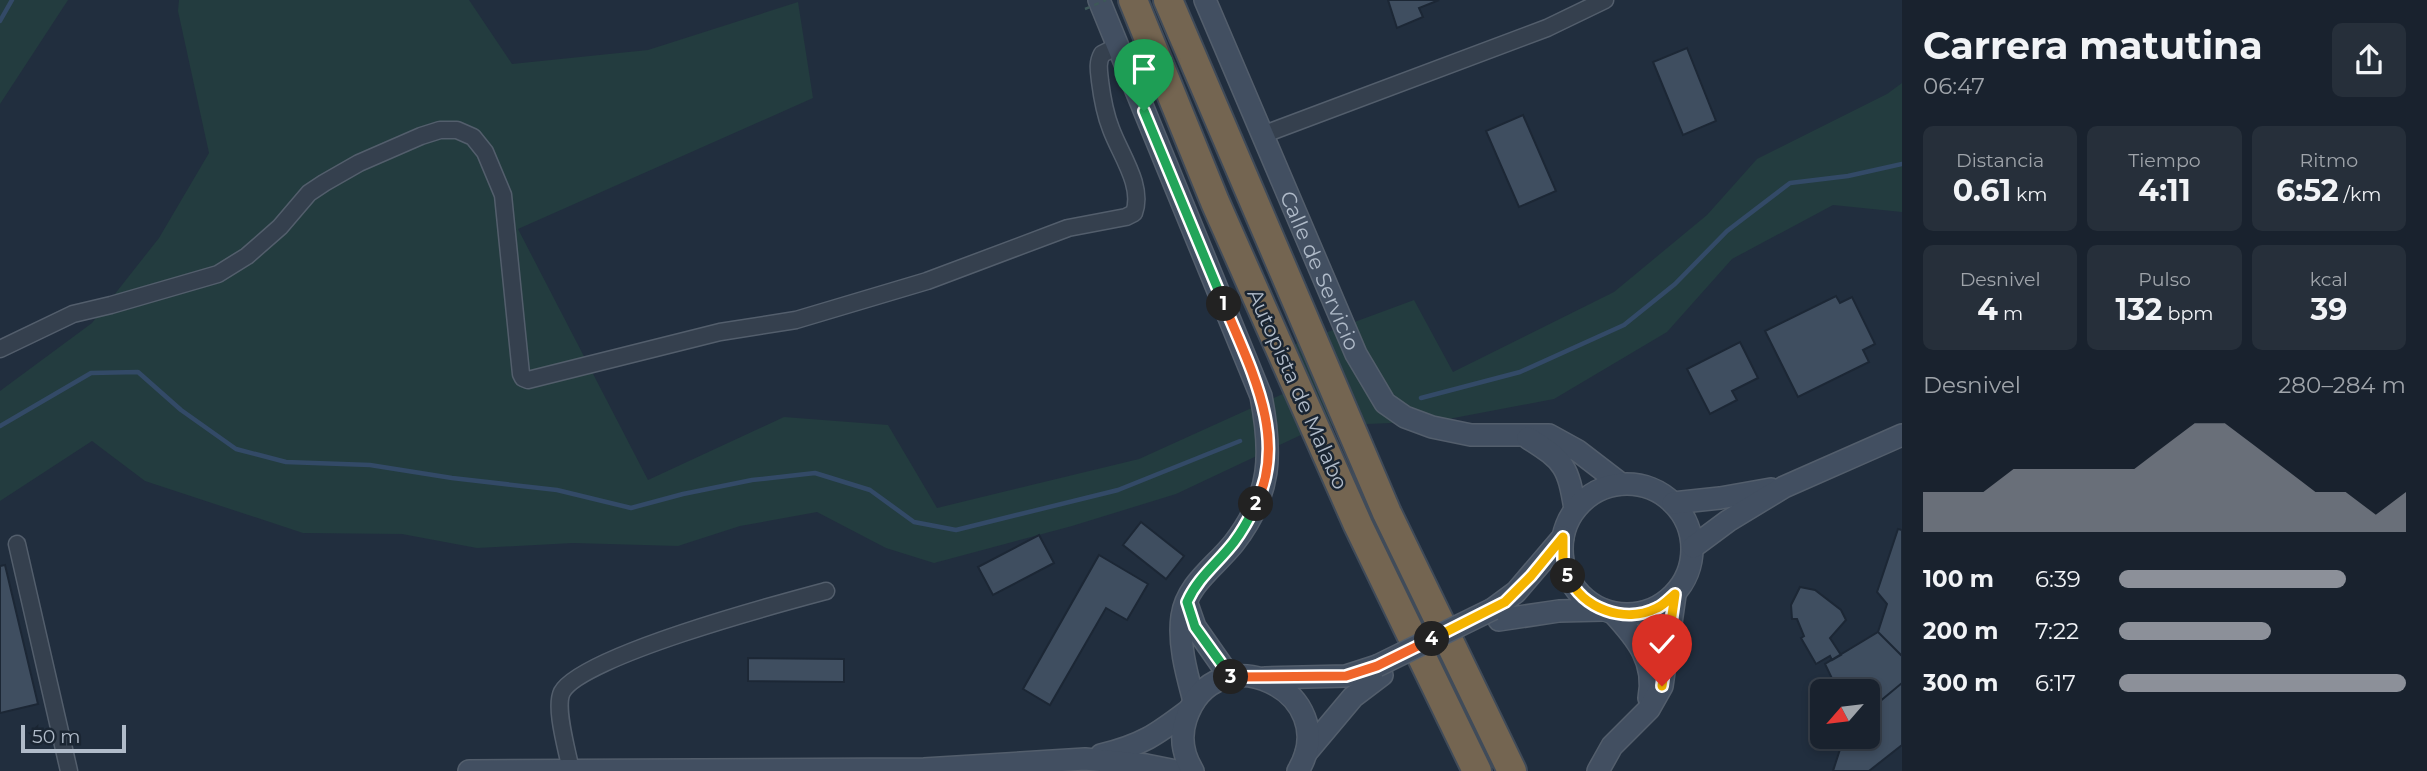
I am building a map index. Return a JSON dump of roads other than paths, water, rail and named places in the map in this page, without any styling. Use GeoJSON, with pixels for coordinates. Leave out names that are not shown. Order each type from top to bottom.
{"type":"FeatureCollection","features":[{"type":"Feature","properties":{"kind":"highway","name":"Autopista de Malabo"},"geometry":{"type":"LineString","coordinates":[[1133,0],[1215,202],[1358,525],[1477,771]]}},
{"type":"Feature","properties":{"kind":"highway","name":"Autopista de Malabo"},"geometry":{"type":"LineString","coordinates":[[1168,0],[1387,513],[1512,771]]}},
{"type":"Feature","properties":{"kind":"street","name":"Calle de Servicio"},"geometry":{"type":"LineString","coordinates":[[1205,0],[1356,354],[1385,403],[1405,417],[1432,427],[1471,435],[1540,434],[1557,439],[1587,457],[1621,484]]}},
{"type":"Feature","properties":{"kind":"street"},"geometry":{"type":"LineString","coordinates":[[1262,135],[1547,28],[1605,0]]}},
{"type":"Feature","properties":{"kind":"street"},"geometry":{"type":"LineString","coordinates":[[1092,5],[1118,46],[1261,396],[1267,429],[1269,460],[1262,493],[1233,543],[1193,588],[1182,614],[1181,632],[1192,705],[1184,727],[1183,745],[1193,771]]}},
{"type":"Feature","properties":{"kind":"street"},"geometry":{"type":"LineString","coordinates":[[0,349],[73,314],[218,274],[255,249],[280,227],[309,192],[359,163],[440,130],[457,130],[472,137],[485,152],[503,195],[523,379],[588,366],[720,332],[807,317],[927,281],[1048,234],[1134,213],[1136,192],[1111,130],[1102,99],[1098,68],[1102,54],[1118,46]]}},
{"type":"Feature","properties":{"kind":"street"},"geometry":{"type":"LineString","coordinates":[[1524,435],[1549,451],[1564,465],[1571,483],[1575,509]]}},
{"type":"Feature","properties":{"kind":"street"},"geometry":{"type":"LineString","coordinates":[[1693,547],[1728,521],[1784,486],[1902,435]]}},
{"type":"Feature","properties":{"kind":"street"},"geometry":{"type":"LineString","coordinates":[[1496,614],[1559,611],[1608,612],[1636,614],[1657,608],[1675,594],[1685,580],[1693,547],[1684,516],[1674,503],[1658,491],[1640,485],[1621,484],[1596,492],[1575,509],[1567,522],[1563,537],[1563,559],[1570,580],[1584,598],[1608,612],[1632,634],[1644,654],[1652,682],[1649,699],[1640,717]]}},
{"type":"Feature","properties":{"kind":"street"},"geometry":{"type":"LineString","coordinates":[[1674,503],[1784,486]]}},
{"type":"Feature","properties":{"kind":"street"},"geometry":{"type":"LineString","coordinates":[[1302,762],[1353,697],[1380,671],[1496,614],[1563,537]]}},
{"type":"Feature","properties":{"kind":"street"},"geometry":{"type":"LineString","coordinates":[[18,544],[69,771]]}},
{"type":"Feature","properties":{"kind":"street"},"geometry":{"type":"LineString","coordinates":[[571,770],[559,708],[561,693],[571,681],[612,660],[659,641],[728,617],[826,591]]}},
{"type":"Feature","properties":{"kind":"street"},"geometry":{"type":"LineString","coordinates":[[1598,771],[1612,746],[1650,709],[1662,686],[1675,594]]}},
{"type":"Feature","properties":{"kind":"street"},"geometry":{"type":"LineString","coordinates":[[1187,602],[1195,627],[1230,677]]}},
{"type":"Feature","properties":{"kind":"street"},"geometry":{"type":"LineString","coordinates":[[1085,759],[1137,745],[1150,738],[1192,705],[1204,690],[1230,677],[1346,676],[1380,671]]}},
{"type":"Feature","properties":{"kind":"street"},"geometry":{"type":"LineString","coordinates":[[1262,678],[1280,686],[1294,699],[1303,715],[1308,734],[1302,762]]}},
{"type":"Feature","properties":{"kind":"street"},"geometry":{"type":"LineString","coordinates":[[469,771],[893,770],[1085,759],[1176,771]]}},
{"type":"Feature","properties":{"kind":"waterway"},"geometry":{"type":"LineString","coordinates":[[0,21],[12,0]]}},
{"type":"Feature","properties":{"kind":"waterway"},"geometry":{"type":"LineString","coordinates":[[1421,398],[1520,372],[1624,325],[1675,284],[1727,231],[1790,183],[1848,176],[1902,164]]}},
{"type":"Feature","properties":{"kind":"waterway"},"geometry":{"type":"LineString","coordinates":[[0,426],[91,373],[138,372],[181,410],[236,449],[286,462],[370,465],[557,490],[631,508],[752,480],[815,473],[870,490],[914,522],[956,530],[1118,490],[1240,441]]}}]}
